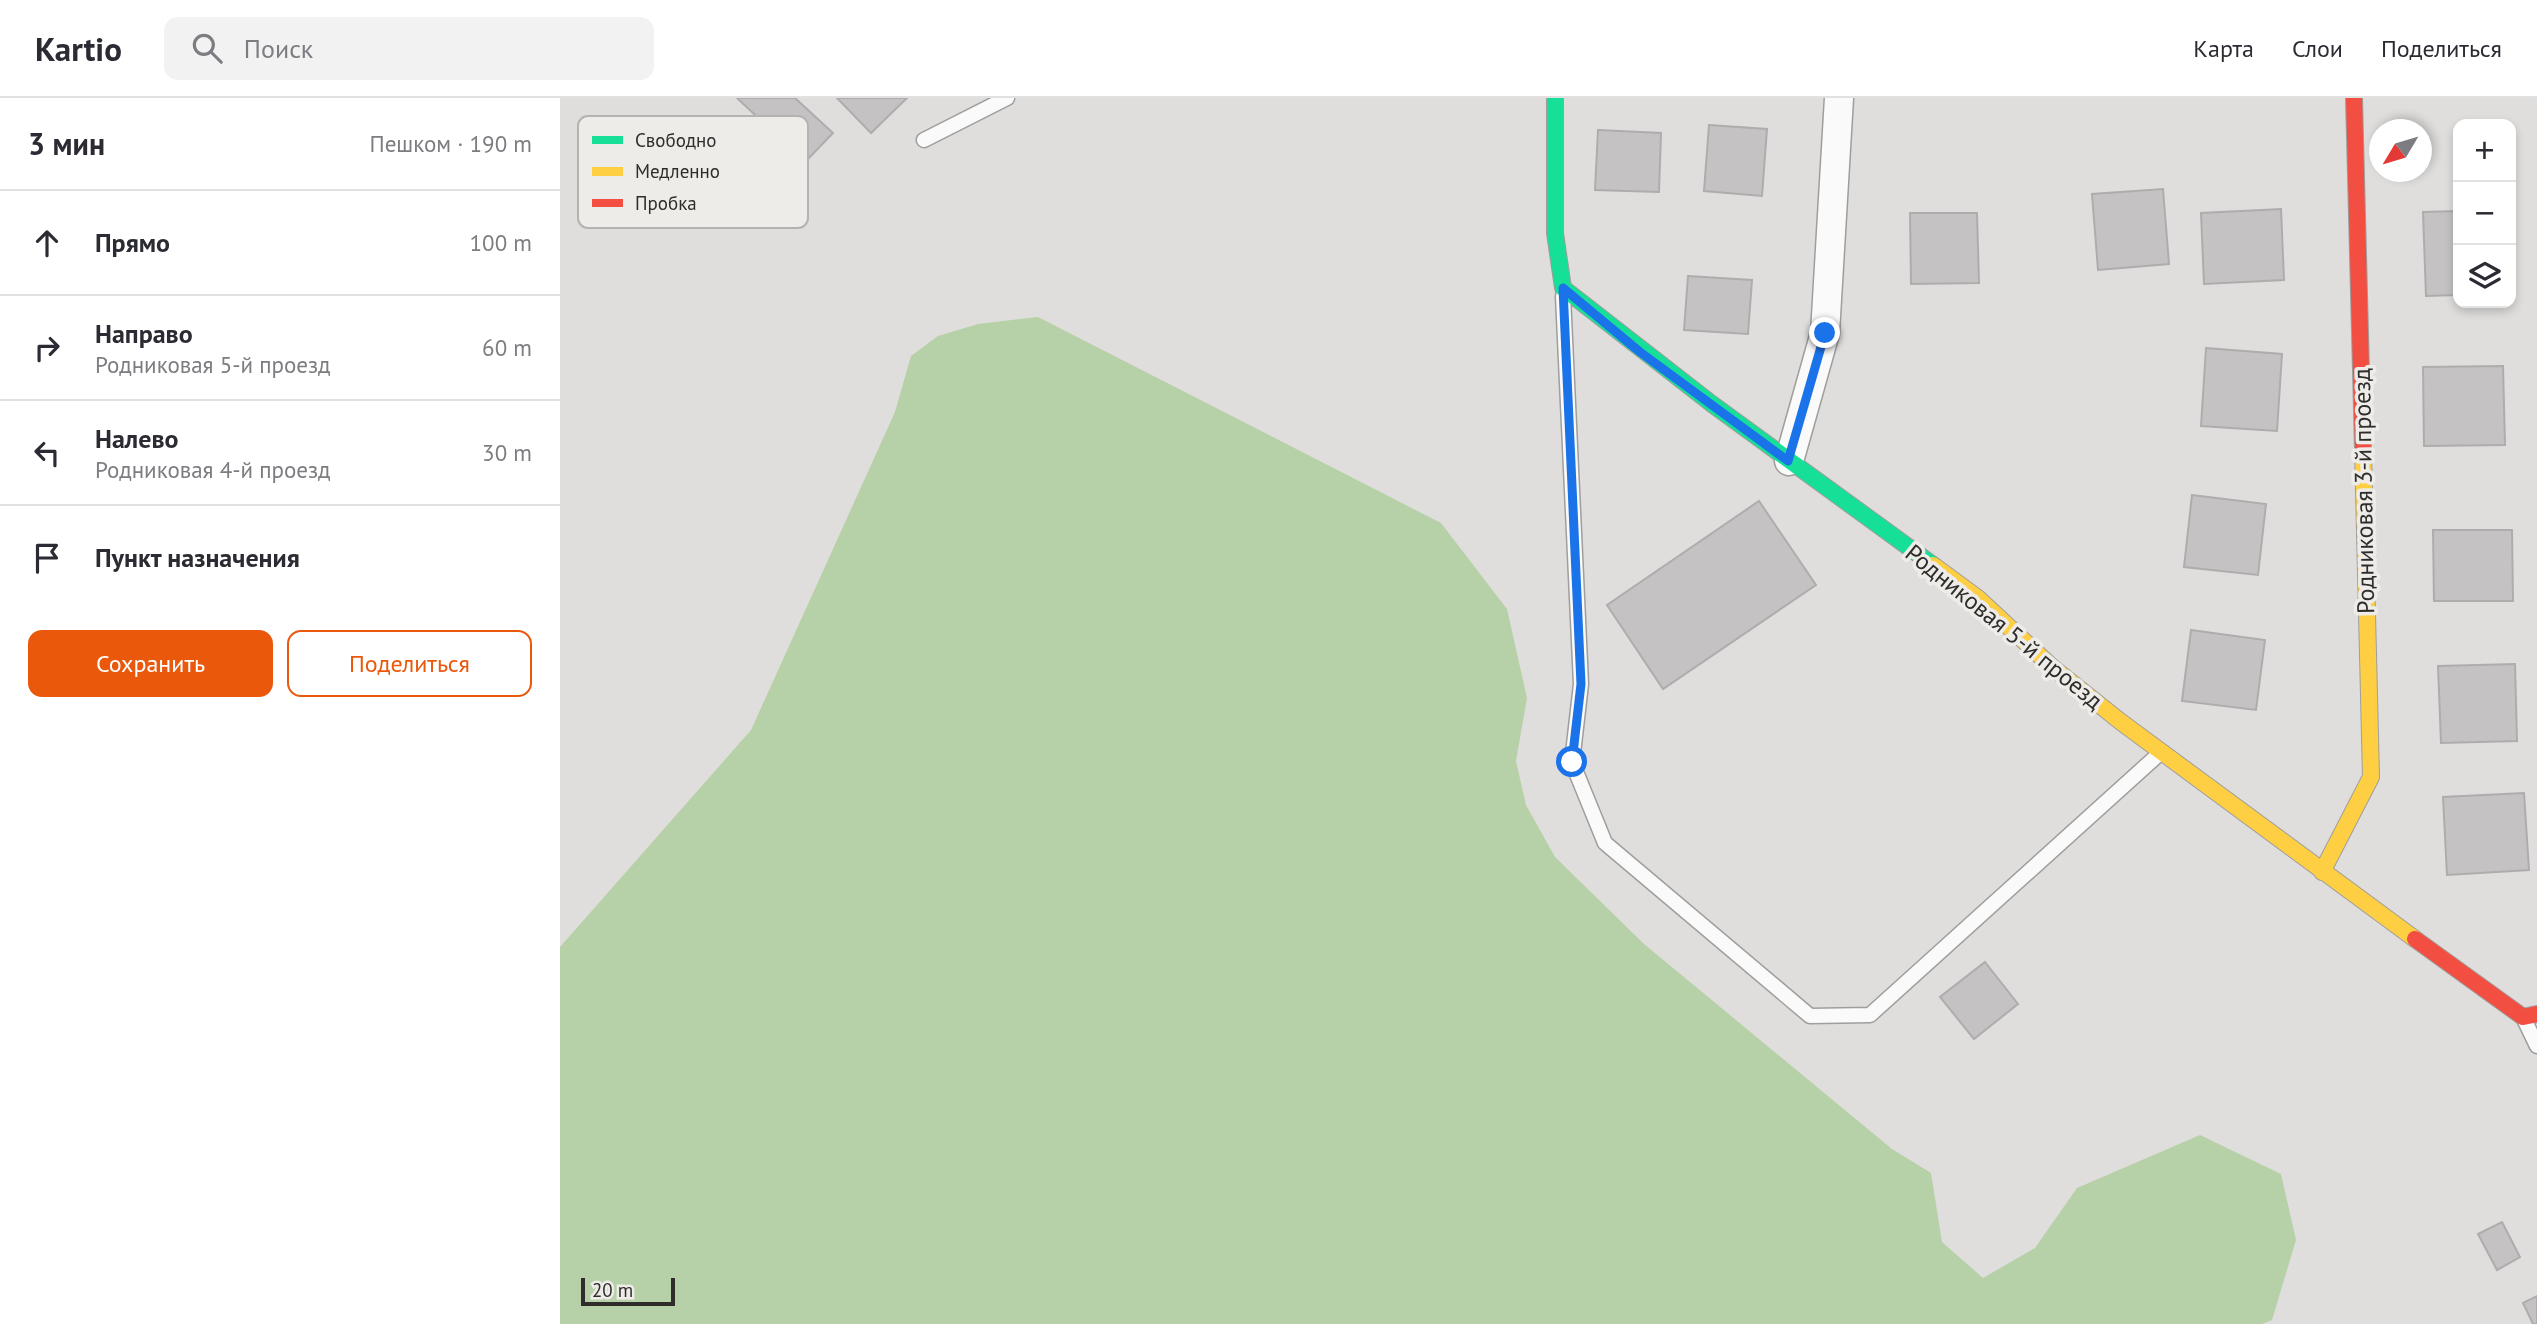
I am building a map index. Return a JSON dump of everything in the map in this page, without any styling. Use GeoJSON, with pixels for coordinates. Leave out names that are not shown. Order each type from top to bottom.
{"type":"FeatureCollection","features":[{"type":"Feature","properties":{"kind":"street"},"geometry":{"type":"LineString","coordinates":[[1555,98],[1555,233],[1563,288]]}},
{"type":"Feature","properties":{"kind":"street"},"geometry":{"type":"LineString","coordinates":[[1788,461],[1825,333],[1839,98]]}},
{"type":"Feature","properties":{"kind":"street","name":"Родниковая 3-й проезд"},"geometry":{"type":"LineString","coordinates":[[2322,872],[2371,777],[2354,98]]}},
{"type":"Feature","properties":{"kind":"street","name":"Родниковая 5-й проезд"},"geometry":{"type":"LineString","coordinates":[[1563,288],[1640,352],[1969,592],[2063,676],[2162,752],[2322,872],[2530,1016]]}},
{"type":"Feature","properties":{"kind":"lane"},"geometry":{"type":"LineString","coordinates":[[925,140],[1006,98]]}},
{"type":"Feature","properties":{"kind":"lane"},"geometry":{"type":"LineString","coordinates":[[1563,288],[1581,684],[1572,762],[1605,843],[1810,1016],[1870,1015],[2162,752]]}},
{"type":"Feature","properties":{"kind":"lane"},"geometry":{"type":"LineString","coordinates":[[2530,1016],[2537,1046]]}},
{"type":"Feature","properties":{"kind":"green space"},"geometry":{"type":"Polygon","coordinates":[[[1038,317],[1441,523],[1507,609],[1527,698],[1516,761],[1526,805],[1555,857],[1644,944],[1892,1149],[1931,1173],[1942,1242],[1983,1278],[2035,1248],[2077,1188],[2200,1135],[2281,1174],[2296,1240],[2272,1320],[2262,1324],[560,1324],[560,947],[751,730],[895,412],[911,356],[938,336],[978,324],[1038,317]]]}},
{"type":"Feature","properties":{"kind":"building"},"geometry":{"type":"Polygon","coordinates":[[[737,98],[795,98],[833,133],[808,159],[808,116],[756,116],[737,98]]]}},
{"type":"Feature","properties":{"kind":"building"},"geometry":{"type":"Polygon","coordinates":[[[837,98],[907,98],[871,133],[837,98]]]}},
{"type":"Feature","properties":{"kind":"building"},"geometry":{"type":"Polygon","coordinates":[[[1709,125],[1767,129],[1762,196],[1704,191],[1709,125]]]}},
{"type":"Feature","properties":{"kind":"building"},"geometry":{"type":"Polygon","coordinates":[[[1598,130],[1661,133],[1659,192],[1595,190],[1598,130]]]}},
{"type":"Feature","properties":{"kind":"building"},"geometry":{"type":"Polygon","coordinates":[[[2163,189],[2169,264],[2098,270],[2092,194],[2163,189]]]}},
{"type":"Feature","properties":{"kind":"building"},"geometry":{"type":"Polygon","coordinates":[[[2281,209],[2284,280],[2204,284],[2201,213],[2281,209]]]}},
{"type":"Feature","properties":{"kind":"building"},"geometry":{"type":"Polygon","coordinates":[[[2453,211],[2453,295],[2426,296],[2423,212],[2453,211]]]}},
{"type":"Feature","properties":{"kind":"building"},"geometry":{"type":"Polygon","coordinates":[[[1910,213],[1977,213],[1979,283],[1911,284],[1910,213]]]}},
{"type":"Feature","properties":{"kind":"building"},"geometry":{"type":"Polygon","coordinates":[[[1688,276],[1752,280],[1748,334],[1684,330],[1688,276]]]}},
{"type":"Feature","properties":{"kind":"building"},"geometry":{"type":"Polygon","coordinates":[[[2206,348],[2282,354],[2277,431],[2201,426],[2206,348]]]}},
{"type":"Feature","properties":{"kind":"building"},"geometry":{"type":"Polygon","coordinates":[[[2503,366],[2505,445],[2424,446],[2423,367],[2503,366]]]}},
{"type":"Feature","properties":{"kind":"building"},"geometry":{"type":"Polygon","coordinates":[[[2192,495],[2266,504],[2258,575],[2184,567],[2192,495]]]}},
{"type":"Feature","properties":{"kind":"building"},"geometry":{"type":"Polygon","coordinates":[[[1759,501],[1816,585],[1663,689],[1607,605],[1759,501]]]}},
{"type":"Feature","properties":{"kind":"building"},"geometry":{"type":"Polygon","coordinates":[[[2433,530],[2512,530],[2513,601],[2434,601],[2433,530]]]}},
{"type":"Feature","properties":{"kind":"building"},"geometry":{"type":"Polygon","coordinates":[[[2191,630],[2265,640],[2256,710],[2182,701],[2191,630]]]}},
{"type":"Feature","properties":{"kind":"building"},"geometry":{"type":"Polygon","coordinates":[[[2515,664],[2517,741],[2441,743],[2438,666],[2515,664]]]}},
{"type":"Feature","properties":{"kind":"building"},"geometry":{"type":"Polygon","coordinates":[[[2524,793],[2529,870],[2447,875],[2443,797],[2524,793]]]}},
{"type":"Feature","properties":{"kind":"building"},"geometry":{"type":"Polygon","coordinates":[[[1985,962],[2018,1004],[1974,1039],[1940,997],[1985,962]]]}},
{"type":"Feature","properties":{"kind":"building"},"geometry":{"type":"Polygon","coordinates":[[[2502,1222],[2520,1257],[2497,1270],[2478,1234],[2502,1222]]]}},
{"type":"Feature","properties":{"kind":"building"},"geometry":{"type":"Polygon","coordinates":[[[2537,1296],[2537,1324],[2533,1324],[2523,1303],[2537,1296]]]}},
{"type":"Feature","properties":{"kind":"traffic: fast"},"geometry":{"type":"LineString","coordinates":[[1555,98],[1555,233],[1563,288],[1712,404],[1933,565]]}},
{"type":"Feature","properties":{"kind":"traffic: slow"},"geometry":{"type":"LineString","coordinates":[[2322,872],[2371,777],[2363,450]]}},
{"type":"Feature","properties":{"kind":"traffic: slow"},"geometry":{"type":"LineString","coordinates":[[1933,565],[1979,599],[2052,667],[2121,722],[2415,939]]}},
{"type":"Feature","properties":{"kind":"traffic: jam"},"geometry":{"type":"LineString","coordinates":[[2354,98],[2363,450]]}},
{"type":"Feature","properties":{"kind":"traffic: jam"},"geometry":{"type":"LineString","coordinates":[[2415,939],[2523,1017],[2537,1014]]}},
{"type":"Feature","properties":{"kind":"route"},"geometry":{"type":"LineString","coordinates":[[1572,762],[1581,684],[1563,288],[1640,352],[1788,461],[1825,333]]}}]}
